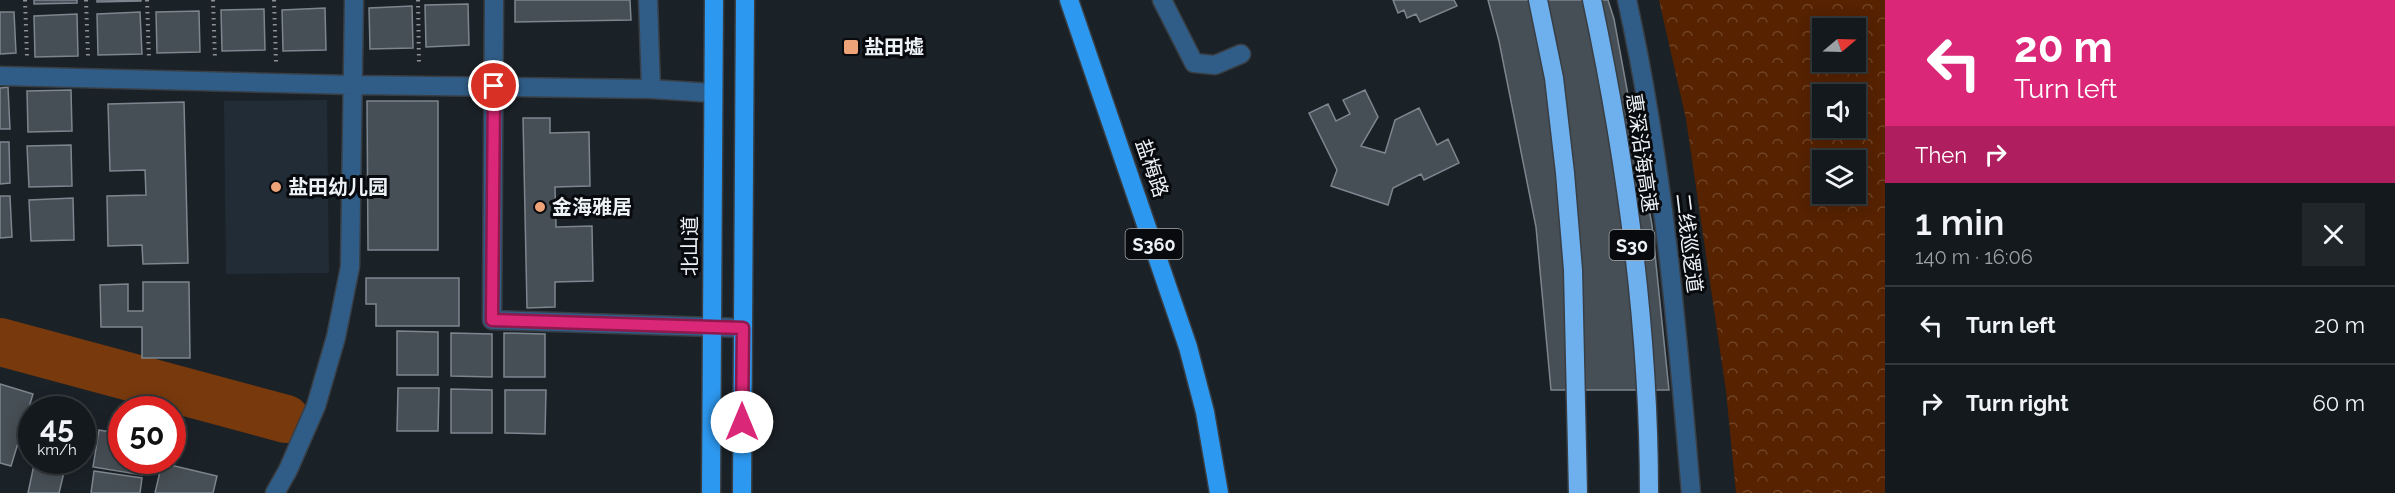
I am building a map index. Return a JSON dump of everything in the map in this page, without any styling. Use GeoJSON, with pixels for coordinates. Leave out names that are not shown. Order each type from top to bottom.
{"type":"FeatureCollection","features":[{"type":"Feature","properties":{"kind":"highway"},"geometry":{"type":"LineString","coordinates":[[1538,0],[1554,78],[1573,270],[1578,493]]}},
{"type":"Feature","properties":{"kind":"highway","name":"惠深沿海高速"},"geometry":{"type":"LineString","coordinates":[[1592,0],[1613,97],[1637,279],[1649,443],[1649,493]]}},
{"type":"Feature","properties":{"kind":"main road","name":"北山道"},"geometry":{"type":"LineString","coordinates":[[711,493],[714,0]]}},
{"type":"Feature","properties":{"kind":"main road"},"geometry":{"type":"LineString","coordinates":[[742,493],[745,0]]}},
{"type":"Feature","properties":{"kind":"main road","name":"盐梅路"},"geometry":{"type":"LineString","coordinates":[[1070,0],[1188,347],[1205,412],[1219,493]]}},
{"type":"Feature","properties":{"kind":"street"},"geometry":{"type":"LineString","coordinates":[[275,493],[316,406],[339,325],[350,267],[354,0]]}},
{"type":"Feature","properties":{"kind":"street"},"geometry":{"type":"LineString","coordinates":[[494,0],[492,320],[743,328]]}},
{"type":"Feature","properties":{"kind":"street"},"geometry":{"type":"LineString","coordinates":[[648,0],[651,89]]}},
{"type":"Feature","properties":{"kind":"street"},"geometry":{"type":"LineString","coordinates":[[1162,0],[1194,63],[1215,65],[1241,54]]}},
{"type":"Feature","properties":{"kind":"street","name":"二线巡逻道"},"geometry":{"type":"LineString","coordinates":[[1627,0],[1654,143],[1676,318],[1691,493]]}},
{"type":"Feature","properties":{"kind":"street"},"geometry":{"type":"LineString","coordinates":[[0,76],[353,86],[651,89],[713,93]]}},
{"type":"Feature","properties":{"kind":"path"},"geometry":{"type":"LineString","coordinates":[[25,0],[27,77]]}},
{"type":"Feature","properties":{"kind":"path"},"geometry":{"type":"LineString","coordinates":[[86,0],[89,78]]}},
{"type":"Feature","properties":{"kind":"path"},"geometry":{"type":"LineString","coordinates":[[147,0],[149,80]]}},
{"type":"Feature","properties":{"kind":"path"},"geometry":{"type":"LineString","coordinates":[[213,0],[216,82]]}},
{"type":"Feature","properties":{"kind":"path"},"geometry":{"type":"LineString","coordinates":[[274,0],[277,83]]}},
{"type":"Feature","properties":{"kind":"path"},"geometry":{"type":"LineString","coordinates":[[418,0],[419,86]]}},
{"type":"Feature","properties":{"kind":"shaded area","name":"盐田幼儿园"},"geometry":{"type":"Polygon","coordinates":[[[327,100],[329,273],[226,274],[224,101],[327,100]]]}},
{"type":"Feature","properties":{"kind":"green space"},"geometry":{"type":"Polygon","coordinates":[[[1659,0],[1885,0],[1885,493],[1736,493],[1726,391],[1686,119],[1659,0]]]}},
{"type":"Feature","properties":{"kind":"building"},"geometry":{"type":"Polygon","coordinates":[[[34,0],[77,0],[77,3],[34,4],[34,0]]]}},
{"type":"Feature","properties":{"kind":"building"},"geometry":{"type":"Polygon","coordinates":[[[97,0],[141,0],[141,1],[97,2],[97,0]]]}},
{"type":"Feature","properties":{"kind":"building"},"geometry":{"type":"Polygon","coordinates":[[[515,0],[630,0],[631,20],[515,22],[515,0]]]}},
{"type":"Feature","properties":{"kind":"building"},"geometry":{"type":"Polygon","coordinates":[[[1393,0],[1454,0],[1457,6],[1420,22],[1416,14],[1407,18],[1404,10],[1398,13],[1393,0]]]}},
{"type":"Feature","properties":{"kind":"building"},"geometry":{"type":"Polygon","coordinates":[[[1488,0],[1608,0],[1614,19],[1652,225],[1669,390],[1551,390],[1536,227],[1499,41],[1488,0]]]}},
{"type":"Feature","properties":{"kind":"building"},"geometry":{"type":"Polygon","coordinates":[[[468,4],[469,45],[426,47],[425,5],[468,4]]]}},
{"type":"Feature","properties":{"kind":"building"},"geometry":{"type":"Polygon","coordinates":[[[412,6],[413,48],[370,49],[369,8],[412,6]]]}},
{"type":"Feature","properties":{"kind":"building"},"geometry":{"type":"Polygon","coordinates":[[[325,8],[326,50],[283,51],[282,10],[325,8]]]}},
{"type":"Feature","properties":{"kind":"building"},"geometry":{"type":"Polygon","coordinates":[[[264,9],[265,50],[222,51],[221,10],[264,9]]]}},
{"type":"Feature","properties":{"kind":"building"},"geometry":{"type":"Polygon","coordinates":[[[199,11],[200,52],[157,53],[156,12],[199,11]]]}},
{"type":"Feature","properties":{"kind":"building"},"geometry":{"type":"Polygon","coordinates":[[[0,12],[14,12],[16,53],[0,54],[0,12]]]}},
{"type":"Feature","properties":{"kind":"building"},"geometry":{"type":"Polygon","coordinates":[[[140,12],[142,54],[98,55],[97,14],[140,12]]]}},
{"type":"Feature","properties":{"kind":"building"},"geometry":{"type":"Polygon","coordinates":[[[77,14],[78,56],[35,57],[34,16],[77,14]]]}},
{"type":"Feature","properties":{"kind":"building"},"geometry":{"type":"Polygon","coordinates":[[[8,87],[10,129],[0,129],[0,88],[8,87]]]}},
{"type":"Feature","properties":{"kind":"building"},"geometry":{"type":"Polygon","coordinates":[[[71,90],[72,131],[28,132],[27,91],[71,90]]]}},
{"type":"Feature","properties":{"kind":"building"},"geometry":{"type":"Polygon","coordinates":[[[1365,90],[1378,117],[1361,146],[1385,153],[1395,120],[1419,108],[1437,145],[1448,139],[1459,163],[1424,180],[1421,174],[1393,188],[1388,205],[1331,186],[1337,170],[1309,113],[1328,104],[1336,121],[1350,114],[1343,100],[1365,90]]]}},
{"type":"Feature","properties":{"kind":"building"},"geometry":{"type":"Polygon","coordinates":[[[367,101],[438,101],[438,250],[368,250],[367,101]]]}},
{"type":"Feature","properties":{"kind":"building"},"geometry":{"type":"Polygon","coordinates":[[[184,102],[188,263],[143,264],[142,245],[108,246],[107,196],[146,195],[145,170],[110,171],[108,104],[184,102]]]}},
{"type":"Feature","properties":{"kind":"building","name":"金海雅居"},"geometry":{"type":"Polygon","coordinates":[[[523,118],[550,118],[550,133],[589,132],[590,186],[555,187],[556,227],[592,226],[593,281],[555,282],[555,307],[527,308],[523,118]]]}},
{"type":"Feature","properties":{"kind":"building"},"geometry":{"type":"Polygon","coordinates":[[[0,142],[9,142],[10,183],[0,184],[0,142]]]}},
{"type":"Feature","properties":{"kind":"building"},"geometry":{"type":"Polygon","coordinates":[[[71,145],[72,186],[29,187],[27,146],[71,145]]]}},
{"type":"Feature","properties":{"kind":"building"},"geometry":{"type":"Polygon","coordinates":[[[0,196],[10,196],[12,237],[0,238],[0,196]]]}},
{"type":"Feature","properties":{"kind":"building"},"geometry":{"type":"Polygon","coordinates":[[[73,198],[74,240],[31,241],[29,200],[73,198]]]}},
{"type":"Feature","properties":{"kind":"building"},"geometry":{"type":"Polygon","coordinates":[[[366,278],[459,278],[459,326],[376,326],[376,304],[366,304],[366,278]]]}},
{"type":"Feature","properties":{"kind":"building"},"geometry":{"type":"Polygon","coordinates":[[[143,282],[189,282],[190,358],[142,358],[142,327],[101,327],[100,285],[128,284],[128,311],[143,311],[143,282]]]}},
{"type":"Feature","properties":{"kind":"building"},"geometry":{"type":"Polygon","coordinates":[[[397,331],[438,332],[438,375],[397,375],[397,331]]]}},
{"type":"Feature","properties":{"kind":"building"},"geometry":{"type":"Polygon","coordinates":[[[451,333],[492,334],[492,377],[451,376],[451,333]]]}},
{"type":"Feature","properties":{"kind":"building"},"geometry":{"type":"Polygon","coordinates":[[[504,333],[545,334],[545,377],[504,377],[504,333]]]}},
{"type":"Feature","properties":{"kind":"building"},"geometry":{"type":"Polygon","coordinates":[[[0,384],[33,394],[32,396],[18,396],[18,443],[11,466],[0,463],[0,384]]]}},
{"type":"Feature","properties":{"kind":"building"},"geometry":{"type":"Polygon","coordinates":[[[398,388],[439,388],[438,431],[397,431],[398,388]]]}},
{"type":"Feature","properties":{"kind":"building"},"geometry":{"type":"Polygon","coordinates":[[[451,389],[492,390],[492,433],[451,433],[451,389]]]}},
{"type":"Feature","properties":{"kind":"building"},"geometry":{"type":"Polygon","coordinates":[[[505,390],[546,390],[545,434],[505,433],[505,390]]]}},
{"type":"Feature","properties":{"kind":"building"},"geometry":{"type":"Polygon","coordinates":[[[99,430],[108,432],[108,469],[96,467],[99,430]]]}},
{"type":"Feature","properties":{"kind":"building"},"geometry":{"type":"Polygon","coordinates":[[[186,469],[217,476],[213,493],[155,493],[159,474],[186,474],[186,469]]]}},
{"type":"Feature","properties":{"kind":"building"},"geometry":{"type":"Polygon","coordinates":[[[96,471],[142,478],[140,493],[91,493],[96,471]]]}},
{"type":"Feature","properties":{"kind":"building"},"geometry":{"type":"Polygon","coordinates":[[[32,474],[64,474],[59,493],[28,493],[32,474]]]}},
{"type":"Feature","properties":{"kind":"waterway"},"geometry":{"type":"LineString","coordinates":[[0,342],[286,419]]}},
{"type":"Feature","properties":{"kind":"place","name":"盐田墟"},"geometry":{"type":"Point","coordinates":[851,47]}},
{"type":"Feature","properties":{"kind":"place","name":"盐田幼儿园"},"geometry":{"type":"Point","coordinates":[276,187]}},
{"type":"Feature","properties":{"kind":"place","name":"金海雅居"},"geometry":{"type":"Point","coordinates":[540,207]}},
{"type":"Feature","properties":{"kind":"route"},"geometry":{"type":"LineString","coordinates":[[494,86],[492,320],[743,328],[742,422]]}}]}
